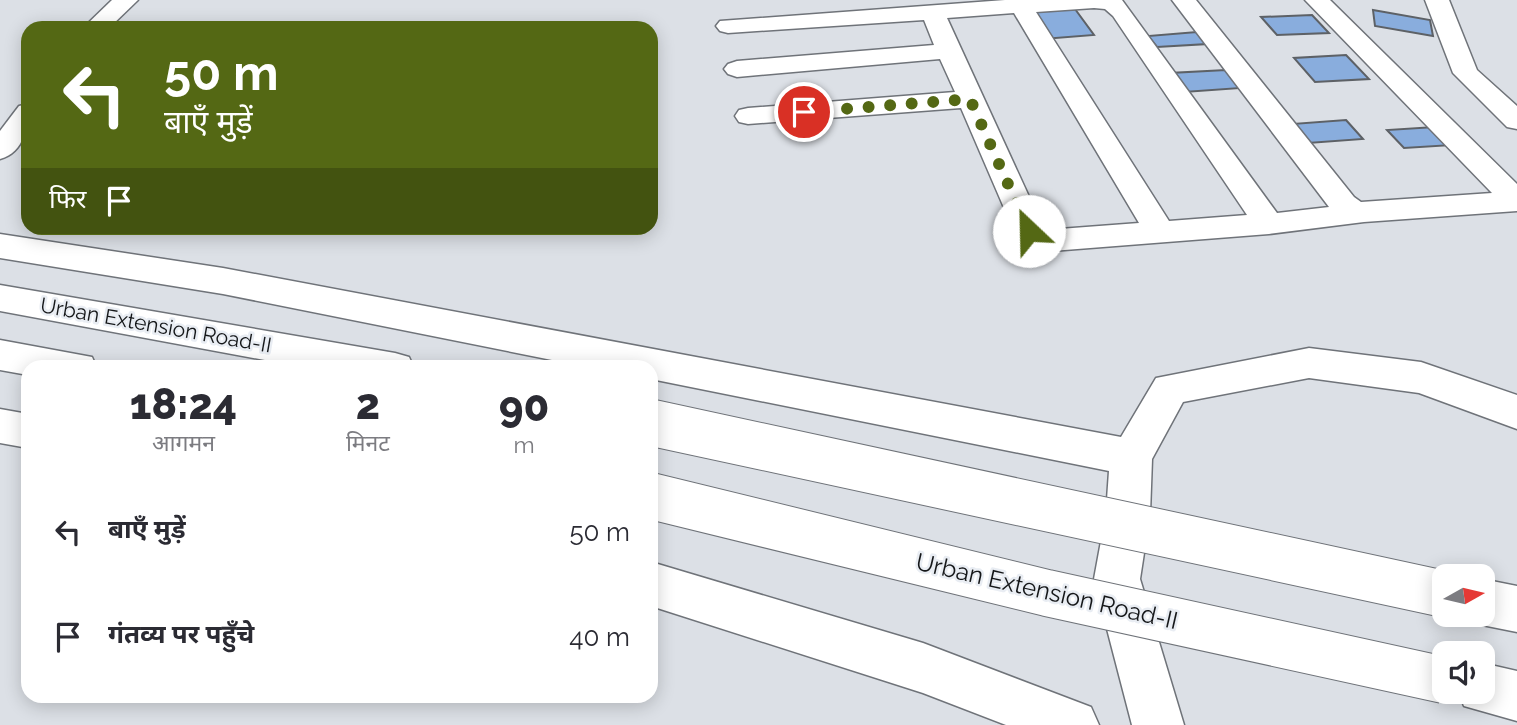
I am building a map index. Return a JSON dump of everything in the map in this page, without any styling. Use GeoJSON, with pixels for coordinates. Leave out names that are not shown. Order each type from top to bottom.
{"type":"FeatureCollection","features":[{"type":"Feature","properties":{"kind":"main road"},"geometry":{"type":"LineString","coordinates":[[0,246],[223,281],[631,360]]}},
{"type":"Feature","properties":{"kind":"main road","name":"Urban Extension Road-II"},"geometry":{"type":"LineString","coordinates":[[0,298],[353,360]]}},
{"type":"Feature","properties":{"kind":"main road"},"geometry":{"type":"LineString","coordinates":[[0,355],[30,360]]}},
{"type":"Feature","properties":{"kind":"main road"},"geometry":{"type":"LineString","coordinates":[[1158,725],[1117,579],[1128,514],[1131,457],[1170,389],[1309,363],[1421,378],[1517,412]]}},
{"type":"Feature","properties":{"kind":"main road"},"geometry":{"type":"LineString","coordinates":[[658,365],[1131,457]]}},
{"type":"Feature","properties":{"kind":"main road"},"geometry":{"type":"LineString","coordinates":[[658,425],[1432,591]]}},
{"type":"Feature","properties":{"kind":"main road"},"geometry":{"type":"LineString","coordinates":[[0,426],[21,430]]}},
{"type":"Feature","properties":{"kind":"main road","name":"Urban Extension Road-II"},"geometry":{"type":"LineString","coordinates":[[658,498],[1047,593],[1432,677]]}},
{"type":"Feature","properties":{"kind":"main road"},"geometry":{"type":"LineString","coordinates":[[658,586],[923,668],[1073,725]]}},
{"type":"Feature","properties":{"kind":"main road"},"geometry":{"type":"LineString","coordinates":[[1495,605],[1517,610]]}},
{"type":"Feature","properties":{"kind":"main road"},"geometry":{"type":"LineString","coordinates":[[1495,691],[1517,696]]}},
{"type":"Feature","properties":{"kind":"street"},"geometry":{"type":"LineString","coordinates":[[103,21],[126,0]]}},
{"type":"Feature","properties":{"kind":"street"},"geometry":{"type":"LineString","coordinates":[[1184,0],[1343,204],[1358,214]]}},
{"type":"Feature","properties":{"kind":"street"},"geometry":{"type":"LineString","coordinates":[[1317,0],[1517,201]]}},
{"type":"Feature","properties":{"kind":"street"},"geometry":{"type":"LineString","coordinates":[[1437,0],[1466,73],[1517,121]]}},
{"type":"Feature","properties":{"kind":"street"},"geometry":{"type":"LineString","coordinates":[[728,26],[932,12],[1018,3],[1105,1],[1115,5],[1269,223]]}},
{"type":"Feature","properties":{"kind":"street"},"geometry":{"type":"LineString","coordinates":[[1018,3],[1160,232]]}},
{"type":"Feature","properties":{"kind":"street"},"geometry":{"type":"LineString","coordinates":[[932,12],[1029,231],[1035,238],[1049,242],[1517,201]]}},
{"type":"Feature","properties":{"kind":"street"},"geometry":{"type":"LineString","coordinates":[[737,69],[949,51]]}},
{"type":"Feature","properties":{"kind":"street"},"geometry":{"type":"LineString","coordinates":[[748,116],[970,99]]}},
{"type":"Feature","properties":{"kind":"street"},"geometry":{"type":"LineString","coordinates":[[0,150],[21,122]]}},
{"type":"Feature","properties":{"kind":"building"},"geometry":{"type":"Polygon","coordinates":[[[1075,9],[1094,35],[1043,39],[1026,12],[1075,9]]]}},
{"type":"Feature","properties":{"kind":"building"},"geometry":{"type":"Polygon","coordinates":[[[1373,10],[1430,20],[1433,36],[1375,26],[1373,10]]]}},
{"type":"Feature","properties":{"kind":"building"},"geometry":{"type":"Polygon","coordinates":[[[1312,15],[1329,33],[1277,35],[1261,17],[1312,15]]]}},
{"type":"Feature","properties":{"kind":"building"},"geometry":{"type":"Polygon","coordinates":[[[1197,32],[1207,44],[1157,47],[1148,36],[1197,32]]]}},
{"type":"Feature","properties":{"kind":"building"},"geometry":{"type":"Polygon","coordinates":[[[1346,55],[1369,79],[1315,82],[1294,58],[1346,55]]]}},
{"type":"Feature","properties":{"kind":"building"},"geometry":{"type":"Polygon","coordinates":[[[1226,70],[1241,88],[1184,92],[1170,73],[1226,70]]]}},
{"type":"Feature","properties":{"kind":"building"},"geometry":{"type":"Polygon","coordinates":[[[1346,120],[1363,139],[1308,143],[1292,124],[1346,120]]]}},
{"type":"Feature","properties":{"kind":"building"},"geometry":{"type":"Polygon","coordinates":[[[1435,127],[1453,145],[1404,148],[1387,130],[1435,127]]]}},
{"type":"Feature","properties":{"kind":"route"},"geometry":{"type":"LineString","coordinates":[[804,112],[970,99],[1029,231]]}}]}
